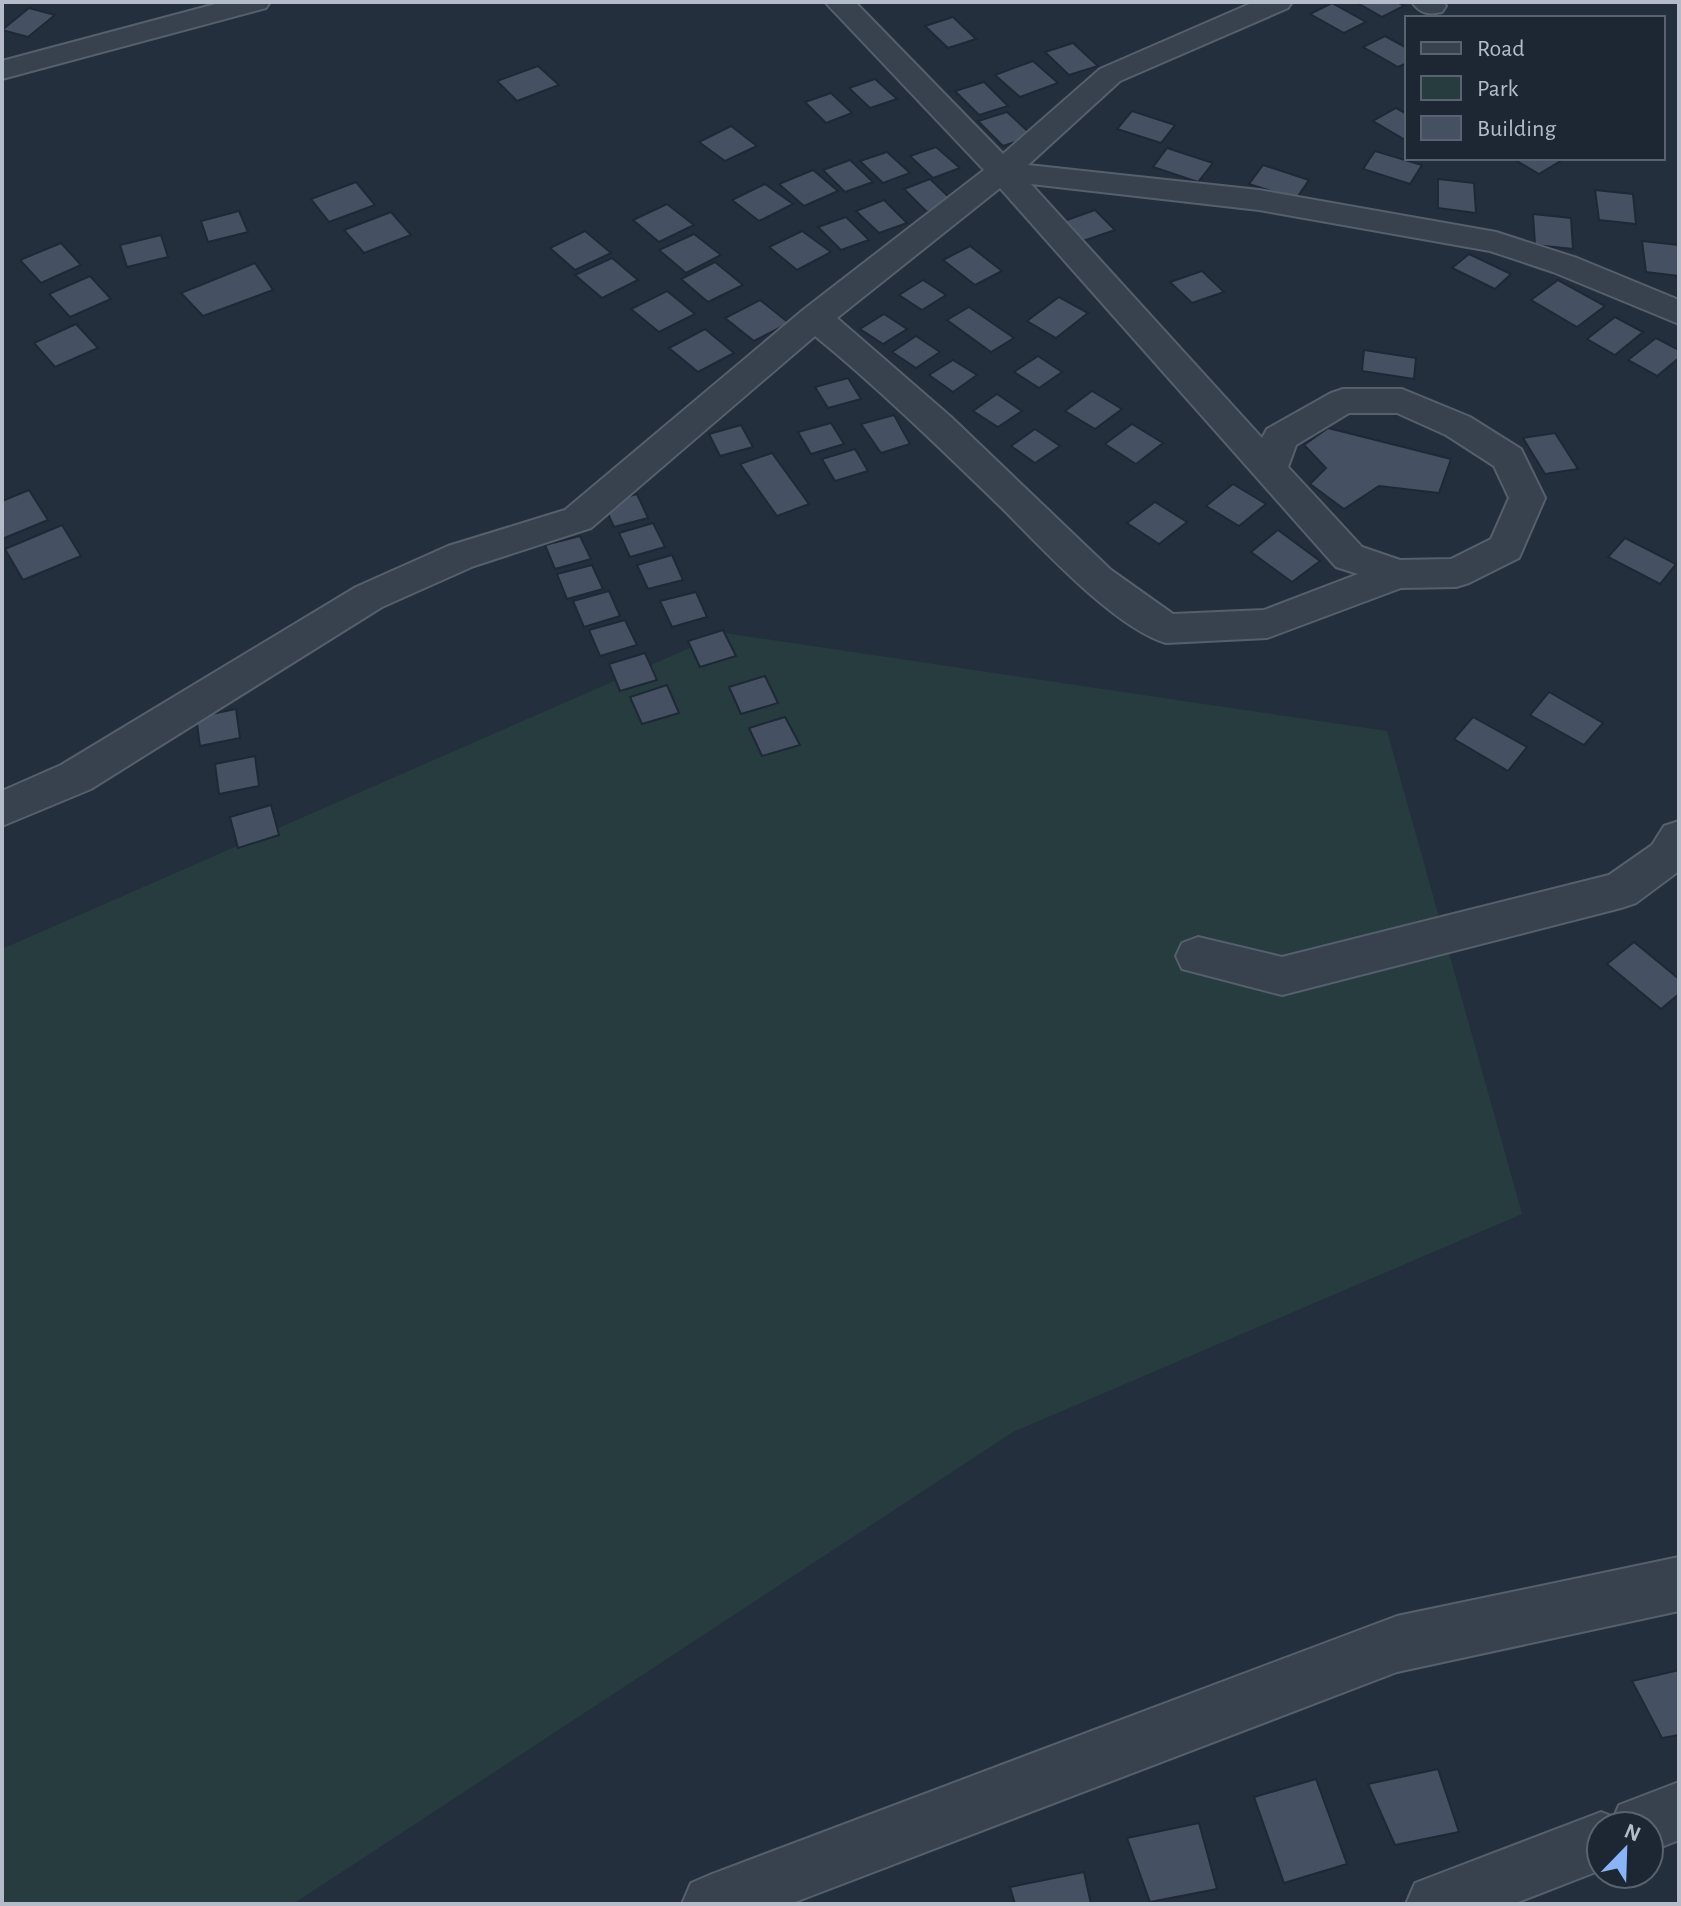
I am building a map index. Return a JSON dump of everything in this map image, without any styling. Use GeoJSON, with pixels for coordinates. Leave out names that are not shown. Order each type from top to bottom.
{"type":"FeatureCollection","features":[{"type":"Feature","properties":{"kind":"street"},"geometry":{"type":"LineString","coordinates":[[2,70],[256,2]]}},
{"type":"Feature","properties":{"kind":"street"},"geometry":{"type":"LineString","coordinates":[[839,2],[1002,171],[1349,557],[1398,574]]}},
{"type":"Feature","properties":{"kind":"street"},"geometry":{"type":"LineString","coordinates":[[2,809],[76,777],[369,597],[461,556],[578,519],[815,318],[1002,171],[1110,75],[1278,2]]}},
{"type":"Feature","properties":{"kind":"street"},"geometry":{"type":"LineString","coordinates":[[1002,171],[1259,200],[1496,242],[1638,294],[1679,313]]}},
{"type":"Feature","properties":{"kind":"street"},"geometry":{"type":"LineString","coordinates":[[815,318],[939,426],[1098,580],[1166,629],[1267,624],[1398,574],[1456,573],[1506,548],[1527,498],[1508,458],[1458,426],[1402,401],[1343,401],[1280,438],[1270,468]]}},
{"type":"Feature","properties":{"kind":"street"},"geometry":{"type":"LineString","coordinates":[[1198,956],[1282,976],[1621,890],[1667,857],[1679,838]]}},
{"type":"Feature","properties":{"kind":"street"},"geometry":{"type":"LineString","coordinates":[[712,1904],[1397,1644],[1679,1584]]}},
{"type":"Feature","properties":{"kind":"street"},"geometry":{"type":"LineString","coordinates":[[1436,1904],[1585,1847]]}},
{"type":"Feature","properties":{"kind":"green space"},"geometry":{"type":"Polygon","coordinates":[[[724,633],[1387,731],[1522,1214],[1013,1432],[293,1904],[2,1904],[2,949],[724,633]]]}},
{"type":"Feature","properties":{"kind":"building"},"geometry":{"type":"Polygon","coordinates":[[[1356,2],[1397,2],[1404,6],[1382,17],[1356,2]]]}},
{"type":"Feature","properties":{"kind":"building"},"geometry":{"type":"Polygon","coordinates":[[[1332,3],[1366,22],[1344,33],[1310,14],[1332,3]]]}},
{"type":"Feature","properties":{"kind":"building"},"geometry":{"type":"Polygon","coordinates":[[[29,8],[55,15],[28,37],[2,30],[29,8]]]}},
{"type":"Feature","properties":{"kind":"building"},"geometry":{"type":"Polygon","coordinates":[[[953,17],[976,39],[948,48],[925,26],[953,17]]]}},
{"type":"Feature","properties":{"kind":"building"},"geometry":{"type":"Polygon","coordinates":[[[1385,36],[1405,47],[1405,64],[1398,67],[1363,47],[1385,36]]]}},
{"type":"Feature","properties":{"kind":"building"},"geometry":{"type":"Polygon","coordinates":[[[1073,43],[1098,66],[1069,75],[1045,52],[1073,43]]]}},
{"type":"Feature","properties":{"kind":"building"},"geometry":{"type":"Polygon","coordinates":[[[1033,61],[1058,83],[1020,97],[995,75],[1033,61]]]}},
{"type":"Feature","properties":{"kind":"building"},"geometry":{"type":"Polygon","coordinates":[[[538,66],[559,85],[517,101],[497,81],[538,66]]]}},
{"type":"Feature","properties":{"kind":"building"},"geometry":{"type":"Polygon","coordinates":[[[875,79],[897,99],[870,108],[849,88],[875,79]]]}},
{"type":"Feature","properties":{"kind":"building"},"geometry":{"type":"Polygon","coordinates":[[[984,82],[1008,106],[979,115],[955,91],[984,82]]]}},
{"type":"Feature","properties":{"kind":"building"},"geometry":{"type":"Polygon","coordinates":[[[831,93],[852,113],[826,123],[805,102],[831,93]]]}},
{"type":"Feature","properties":{"kind":"building"},"geometry":{"type":"Polygon","coordinates":[[[1396,108],[1405,113],[1405,140],[1373,121],[1396,108]]]}},
{"type":"Feature","properties":{"kind":"building"},"geometry":{"type":"Polygon","coordinates":[[[1132,111],[1175,125],[1161,143],[1117,129],[1132,111]]]}},
{"type":"Feature","properties":{"kind":"building"},"geometry":{"type":"Polygon","coordinates":[[[1007,112],[1033,136],[1003,146],[978,121],[1007,112]]]}},
{"type":"Feature","properties":{"kind":"building"},"geometry":{"type":"Polygon","coordinates":[[[731,126],[757,146],[725,161],[699,142],[731,126]]]}},
{"type":"Feature","properties":{"kind":"building"},"geometry":{"type":"Polygon","coordinates":[[[936,147],[960,168],[933,178],[910,156],[936,147]]]}},
{"type":"Feature","properties":{"kind":"building"},"geometry":{"type":"Polygon","coordinates":[[[1167,148],[1213,163],[1198,182],[1153,167],[1167,148]]]}},
{"type":"Feature","properties":{"kind":"building"},"geometry":{"type":"Polygon","coordinates":[[[1375,151],[1422,165],[1410,184],[1363,169],[1375,151]]]}},
{"type":"Feature","properties":{"kind":"building"},"geometry":{"type":"Polygon","coordinates":[[[887,152],[910,173],[883,183],[860,161],[887,152]]]}},
{"type":"Feature","properties":{"kind":"building"},"geometry":{"type":"Polygon","coordinates":[[[850,160],[873,182],[845,192],[823,170],[850,160]]]}},
{"type":"Feature","properties":{"kind":"building"},"geometry":{"type":"Polygon","coordinates":[[[1515,160],[1562,160],[1539,174],[1515,160]]]}},
{"type":"Feature","properties":{"kind":"building"},"geometry":{"type":"Polygon","coordinates":[[[1263,165],[1309,180],[1296,199],[1249,184],[1263,165]]]}},
{"type":"Feature","properties":{"kind":"building"},"geometry":{"type":"Polygon","coordinates":[[[813,170],[838,191],[804,206],[779,184],[813,170]]]}},
{"type":"Feature","properties":{"kind":"building"},"geometry":{"type":"Polygon","coordinates":[[[930,179],[954,202],[927,212],[904,189],[930,179]]]}},
{"type":"Feature","properties":{"kind":"building"},"geometry":{"type":"Polygon","coordinates":[[[1438,179],[1474,183],[1476,213],[1438,208],[1438,179]]]}},
{"type":"Feature","properties":{"kind":"building"},"geometry":{"type":"Polygon","coordinates":[[[356,182],[375,205],[329,222],[311,199],[356,182]]]}},
{"type":"Feature","properties":{"kind":"building"},"geometry":{"type":"Polygon","coordinates":[[[765,184],[793,204],[759,221],[732,200],[765,184]]]}},
{"type":"Feature","properties":{"kind":"building"},"geometry":{"type":"Polygon","coordinates":[[[1595,190],[1633,194],[1636,224],[1599,220],[1595,190]]]}},
{"type":"Feature","properties":{"kind":"building"},"geometry":{"type":"Polygon","coordinates":[[[884,200],[907,223],[879,233],[856,211],[884,200]]]}},
{"type":"Feature","properties":{"kind":"building"},"geometry":{"type":"Polygon","coordinates":[[[667,204],[694,225],[659,242],[633,220],[667,204]]]}},
{"type":"Feature","properties":{"kind":"building"},"geometry":{"type":"Polygon","coordinates":[[[1095,210],[1115,230],[1083,241],[1064,221],[1095,210]]]}},
{"type":"Feature","properties":{"kind":"building"},"geometry":{"type":"Polygon","coordinates":[[[239,211],[248,232],[208,242],[201,221],[239,211]]]}},
{"type":"Feature","properties":{"kind":"building"},"geometry":{"type":"Polygon","coordinates":[[[391,212],[411,235],[364,253],[344,230],[391,212]]]}},
{"type":"Feature","properties":{"kind":"building"},"geometry":{"type":"Polygon","coordinates":[[[1533,214],[1571,218],[1573,249],[1535,245],[1533,214]]]}},
{"type":"Feature","properties":{"kind":"building"},"geometry":{"type":"Polygon","coordinates":[[[846,217],[869,240],[841,250],[818,227],[846,217]]]}},
{"type":"Feature","properties":{"kind":"building"},"geometry":{"type":"Polygon","coordinates":[[[585,231],[611,253],[575,270],[550,248],[585,231]]]}},
{"type":"Feature","properties":{"kind":"building"},"geometry":{"type":"Polygon","coordinates":[[[802,231],[831,252],[797,270],[769,247],[802,231]]]}},
{"type":"Feature","properties":{"kind":"building"},"geometry":{"type":"Polygon","coordinates":[[[694,234],[721,255],[686,273],[659,250],[694,234]]]}},
{"type":"Feature","properties":{"kind":"building"},"geometry":{"type":"Polygon","coordinates":[[[161,235],[168,257],[127,267],[120,245],[161,235]]]}},
{"type":"Feature","properties":{"kind":"building"},"geometry":{"type":"Polygon","coordinates":[[[1642,241],[1679,245],[1679,276],[1646,272],[1642,241]]]}},
{"type":"Feature","properties":{"kind":"building"},"geometry":{"type":"Polygon","coordinates":[[[61,243],[81,265],[41,283],[20,260],[61,243]]]}},
{"type":"Feature","properties":{"kind":"building"},"geometry":{"type":"Polygon","coordinates":[[[970,246],[1002,271],[975,285],[943,260],[970,246]]]}},
{"type":"Feature","properties":{"kind":"building"},"geometry":{"type":"Polygon","coordinates":[[[1469,254],[1511,274],[1495,289],[1452,268],[1469,254]]]}},
{"type":"Feature","properties":{"kind":"building"},"geometry":{"type":"Polygon","coordinates":[[[612,258],[638,280],[602,298],[575,275],[612,258]]]}},
{"type":"Feature","properties":{"kind":"building"},"geometry":{"type":"Polygon","coordinates":[[[715,262],[743,285],[708,302],[681,279],[715,262]]]}},
{"type":"Feature","properties":{"kind":"building"},"geometry":{"type":"Polygon","coordinates":[[[255,263],[273,290],[203,316],[181,293],[255,263]]]}},
{"type":"Feature","properties":{"kind":"building"},"geometry":{"type":"Polygon","coordinates":[[[1202,271],[1224,292],[1192,303],[1170,282],[1202,271]]]}},
{"type":"Feature","properties":{"kind":"building"},"geometry":{"type":"Polygon","coordinates":[[[90,276],[111,299],[70,317],[49,294],[90,276]]]}},
{"type":"Feature","properties":{"kind":"building"},"geometry":{"type":"Polygon","coordinates":[[[923,280],[946,295],[922,310],[899,295],[923,280]]]}},
{"type":"Feature","properties":{"kind":"building"},"geometry":{"type":"Polygon","coordinates":[[[1558,280],[1605,306],[1577,327],[1531,300],[1558,280]]]}},
{"type":"Feature","properties":{"kind":"building"},"geometry":{"type":"Polygon","coordinates":[[[667,291],[695,314],[659,332],[631,309],[667,291]]]}},
{"type":"Feature","properties":{"kind":"building"},"geometry":{"type":"Polygon","coordinates":[[[1059,297],[1088,313],[1056,338],[1027,321],[1059,297]]]}},
{"type":"Feature","properties":{"kind":"building"},"geometry":{"type":"Polygon","coordinates":[[[760,300],[789,323],[754,341],[725,318],[760,300]]]}},
{"type":"Feature","properties":{"kind":"building"},"geometry":{"type":"Polygon","coordinates":[[[969,307],[1014,338],[991,352],[947,320],[969,307]]]}},
{"type":"Feature","properties":{"kind":"building"},"geometry":{"type":"Polygon","coordinates":[[[884,314],[907,329],[883,344],[860,329],[884,314]]]}},
{"type":"Feature","properties":{"kind":"building"},"geometry":{"type":"Polygon","coordinates":[[[1615,317],[1643,332],[1615,355],[1587,339],[1615,317]]]}},
{"type":"Feature","properties":{"kind":"building"},"geometry":{"type":"Polygon","coordinates":[[[76,324],[98,348],[55,367],[34,343],[76,324]]]}},
{"type":"Feature","properties":{"kind":"building"},"geometry":{"type":"Polygon","coordinates":[[[705,329],[734,353],[698,372],[669,348],[705,329]]]}},
{"type":"Feature","properties":{"kind":"building"},"geometry":{"type":"Polygon","coordinates":[[[916,336],[940,352],[916,368],[892,352],[916,336]]]}},
{"type":"Feature","properties":{"kind":"building"},"geometry":{"type":"Polygon","coordinates":[[[1656,338],[1679,350],[1679,358],[1657,376],[1628,360],[1656,338]]]}},
{"type":"Feature","properties":{"kind":"building"},"geometry":{"type":"Polygon","coordinates":[[[1364,350],[1416,358],[1414,379],[1362,371],[1364,350]]]}},
{"type":"Feature","properties":{"kind":"building"},"geometry":{"type":"Polygon","coordinates":[[[1038,356],[1062,372],[1039,388],[1014,372],[1038,356]]]}},
{"type":"Feature","properties":{"kind":"building"},"geometry":{"type":"Polygon","coordinates":[[[953,360],[977,375],[953,392],[929,375],[953,360]]]}},
{"type":"Feature","properties":{"kind":"building"},"geometry":{"type":"Polygon","coordinates":[[[848,378],[861,399],[828,408],[815,387],[848,378]]]}},
{"type":"Feature","properties":{"kind":"building"},"geometry":{"type":"Polygon","coordinates":[[[1092,391],[1122,409],[1095,429],[1065,411],[1092,391]]]}},
{"type":"Feature","properties":{"kind":"building"},"geometry":{"type":"Polygon","coordinates":[[[997,394],[1022,411],[998,427],[973,411],[997,394]]]}},
{"type":"Feature","properties":{"kind":"building"},"geometry":{"type":"Polygon","coordinates":[[[894,415],[910,444],[881,453],[861,424],[894,415]]]}},
{"type":"Feature","properties":{"kind":"building"},"geometry":{"type":"Polygon","coordinates":[[[831,423],[844,444],[811,454],[798,432],[831,423]]]}},
{"type":"Feature","properties":{"kind":"building"},"geometry":{"type":"Polygon","coordinates":[[[1132,424],[1163,443],[1136,464],[1105,444],[1132,424]]]}},
{"type":"Feature","properties":{"kind":"building"},"geometry":{"type":"Polygon","coordinates":[[[741,425],[753,447],[720,456],[709,434],[741,425]]]}},
{"type":"Feature","properties":{"kind":"building"},"geometry":{"type":"Polygon","coordinates":[[[1328,428],[1451,459],[1439,493],[1379,486],[1344,509],[1310,484],[1326,468],[1304,445],[1328,428]]]}},
{"type":"Feature","properties":{"kind":"building"},"geometry":{"type":"Polygon","coordinates":[[[1035,429],[1060,446],[1035,463],[1011,446],[1035,429]]]}},
{"type":"Feature","properties":{"kind":"building"},"geometry":{"type":"Polygon","coordinates":[[[1555,433],[1578,469],[1545,474],[1523,438],[1555,433]]]}},
{"type":"Feature","properties":{"kind":"building"},"geometry":{"type":"Polygon","coordinates":[[[855,449],[868,471],[835,481],[822,459],[855,449]]]}},
{"type":"Feature","properties":{"kind":"building"},"geometry":{"type":"Polygon","coordinates":[[[772,453],[809,504],[777,516],[740,464],[772,453]]]}},
{"type":"Feature","properties":{"kind":"building"},"geometry":{"type":"Polygon","coordinates":[[[1233,484],[1266,504],[1239,526],[1206,506],[1233,484]]]}},
{"type":"Feature","properties":{"kind":"building"},"geometry":{"type":"Polygon","coordinates":[[[29,490],[48,520],[2,539],[2,501],[29,490]]]}},
{"type":"Feature","properties":{"kind":"building"},"geometry":{"type":"Polygon","coordinates":[[[637,494],[648,518],[614,527],[603,503],[637,494]]]}},
{"type":"Feature","properties":{"kind":"building"},"geometry":{"type":"Polygon","coordinates":[[[1155,502],[1187,522],[1159,544],[1127,523],[1155,502]]]}},
{"type":"Feature","properties":{"kind":"building"},"geometry":{"type":"Polygon","coordinates":[[[653,523],[665,547],[630,557],[619,533],[653,523]]]}},
{"type":"Feature","properties":{"kind":"building"},"geometry":{"type":"Polygon","coordinates":[[[62,525],[81,556],[23,580],[5,549],[62,525]]]}},
{"type":"Feature","properties":{"kind":"building"},"geometry":{"type":"Polygon","coordinates":[[[1278,530],[1320,561],[1292,582],[1251,552],[1278,530]]]}},
{"type":"Feature","properties":{"kind":"building"},"geometry":{"type":"Polygon","coordinates":[[[580,536],[591,559],[555,569],[545,545],[580,536]]]}},
{"type":"Feature","properties":{"kind":"building"},"geometry":{"type":"Polygon","coordinates":[[[1625,538],[1676,564],[1660,584],[1608,557],[1625,538]]]}},
{"type":"Feature","properties":{"kind":"building"},"geometry":{"type":"Polygon","coordinates":[[[672,555],[683,580],[648,589],[637,565],[672,555]]]}},
{"type":"Feature","properties":{"kind":"building"},"geometry":{"type":"Polygon","coordinates":[[[592,565],[603,589],[567,599],[557,574],[592,565]]]}},
{"type":"Feature","properties":{"kind":"building"},"geometry":{"type":"Polygon","coordinates":[[[609,591],[620,616],[584,627],[573,601],[609,591]]]}},
{"type":"Feature","properties":{"kind":"building"},"geometry":{"type":"Polygon","coordinates":[[[696,592],[707,617],[672,627],[660,601],[696,592]]]}},
{"type":"Feature","properties":{"kind":"building"},"geometry":{"type":"Polygon","coordinates":[[[625,620],[637,645],[600,656],[589,630],[625,620]]]}},
{"type":"Feature","properties":{"kind":"building"},"geometry":{"type":"Polygon","coordinates":[[[723,630],[736,656],[700,667],[688,641],[723,630]]]}},
{"type":"Feature","properties":{"kind":"building"},"geometry":{"type":"Polygon","coordinates":[[[645,653],[657,680],[620,691],[609,664],[645,653]]]}},
{"type":"Feature","properties":{"kind":"building"},"geometry":{"type":"Polygon","coordinates":[[[765,676],[778,703],[741,714],[729,687],[765,676]]]}},
{"type":"Feature","properties":{"kind":"building"},"geometry":{"type":"Polygon","coordinates":[[[667,685],[679,713],[642,724],[630,697],[667,685]]]}},
{"type":"Feature","properties":{"kind":"building"},"geometry":{"type":"Polygon","coordinates":[[[1549,692],[1603,723],[1584,745],[1530,715],[1549,692]]]}},
{"type":"Feature","properties":{"kind":"building"},"geometry":{"type":"Polygon","coordinates":[[[236,709],[240,738],[200,746],[196,717],[236,709]]]}},
{"type":"Feature","properties":{"kind":"building"},"geometry":{"type":"Polygon","coordinates":[[[785,717],[800,745],[762,756],[749,728],[785,717]]]}},
{"type":"Feature","properties":{"kind":"building"},"geometry":{"type":"Polygon","coordinates":[[[1473,717],[1527,747],[1508,771],[1454,739],[1473,717]]]}},
{"type":"Feature","properties":{"kind":"building"},"geometry":{"type":"Polygon","coordinates":[[[255,756],[259,786],[219,794],[215,764],[255,756]]]}},
{"type":"Feature","properties":{"kind":"building"},"geometry":{"type":"Polygon","coordinates":[[[271,805],[279,835],[238,848],[230,817],[271,805]]]}},
{"type":"Feature","properties":{"kind":"building"},"geometry":{"type":"Polygon","coordinates":[[[1634,942],[1679,979],[1679,994],[1661,1009],[1607,964],[1634,942]]]}},
{"type":"Feature","properties":{"kind":"building"},"geometry":{"type":"Polygon","coordinates":[[[1679,1670],[1679,1735],[1662,1738],[1632,1681],[1679,1670]]]}},
{"type":"Feature","properties":{"kind":"building"},"geometry":{"type":"Polygon","coordinates":[[[1438,1769],[1459,1832],[1395,1845],[1368,1784],[1438,1769]]]}},
{"type":"Feature","properties":{"kind":"building"},"geometry":{"type":"Polygon","coordinates":[[[1316,1779],[1347,1864],[1284,1883],[1254,1797],[1316,1779]]]}},
{"type":"Feature","properties":{"kind":"building"},"geometry":{"type":"Polygon","coordinates":[[[1199,1823],[1217,1889],[1150,1902],[1127,1838],[1199,1823]]]}},
{"type":"Feature","properties":{"kind":"building"},"geometry":{"type":"Polygon","coordinates":[[[1084,1872],[1091,1904],[1015,1904],[1010,1887],[1084,1872]]]}}]}
